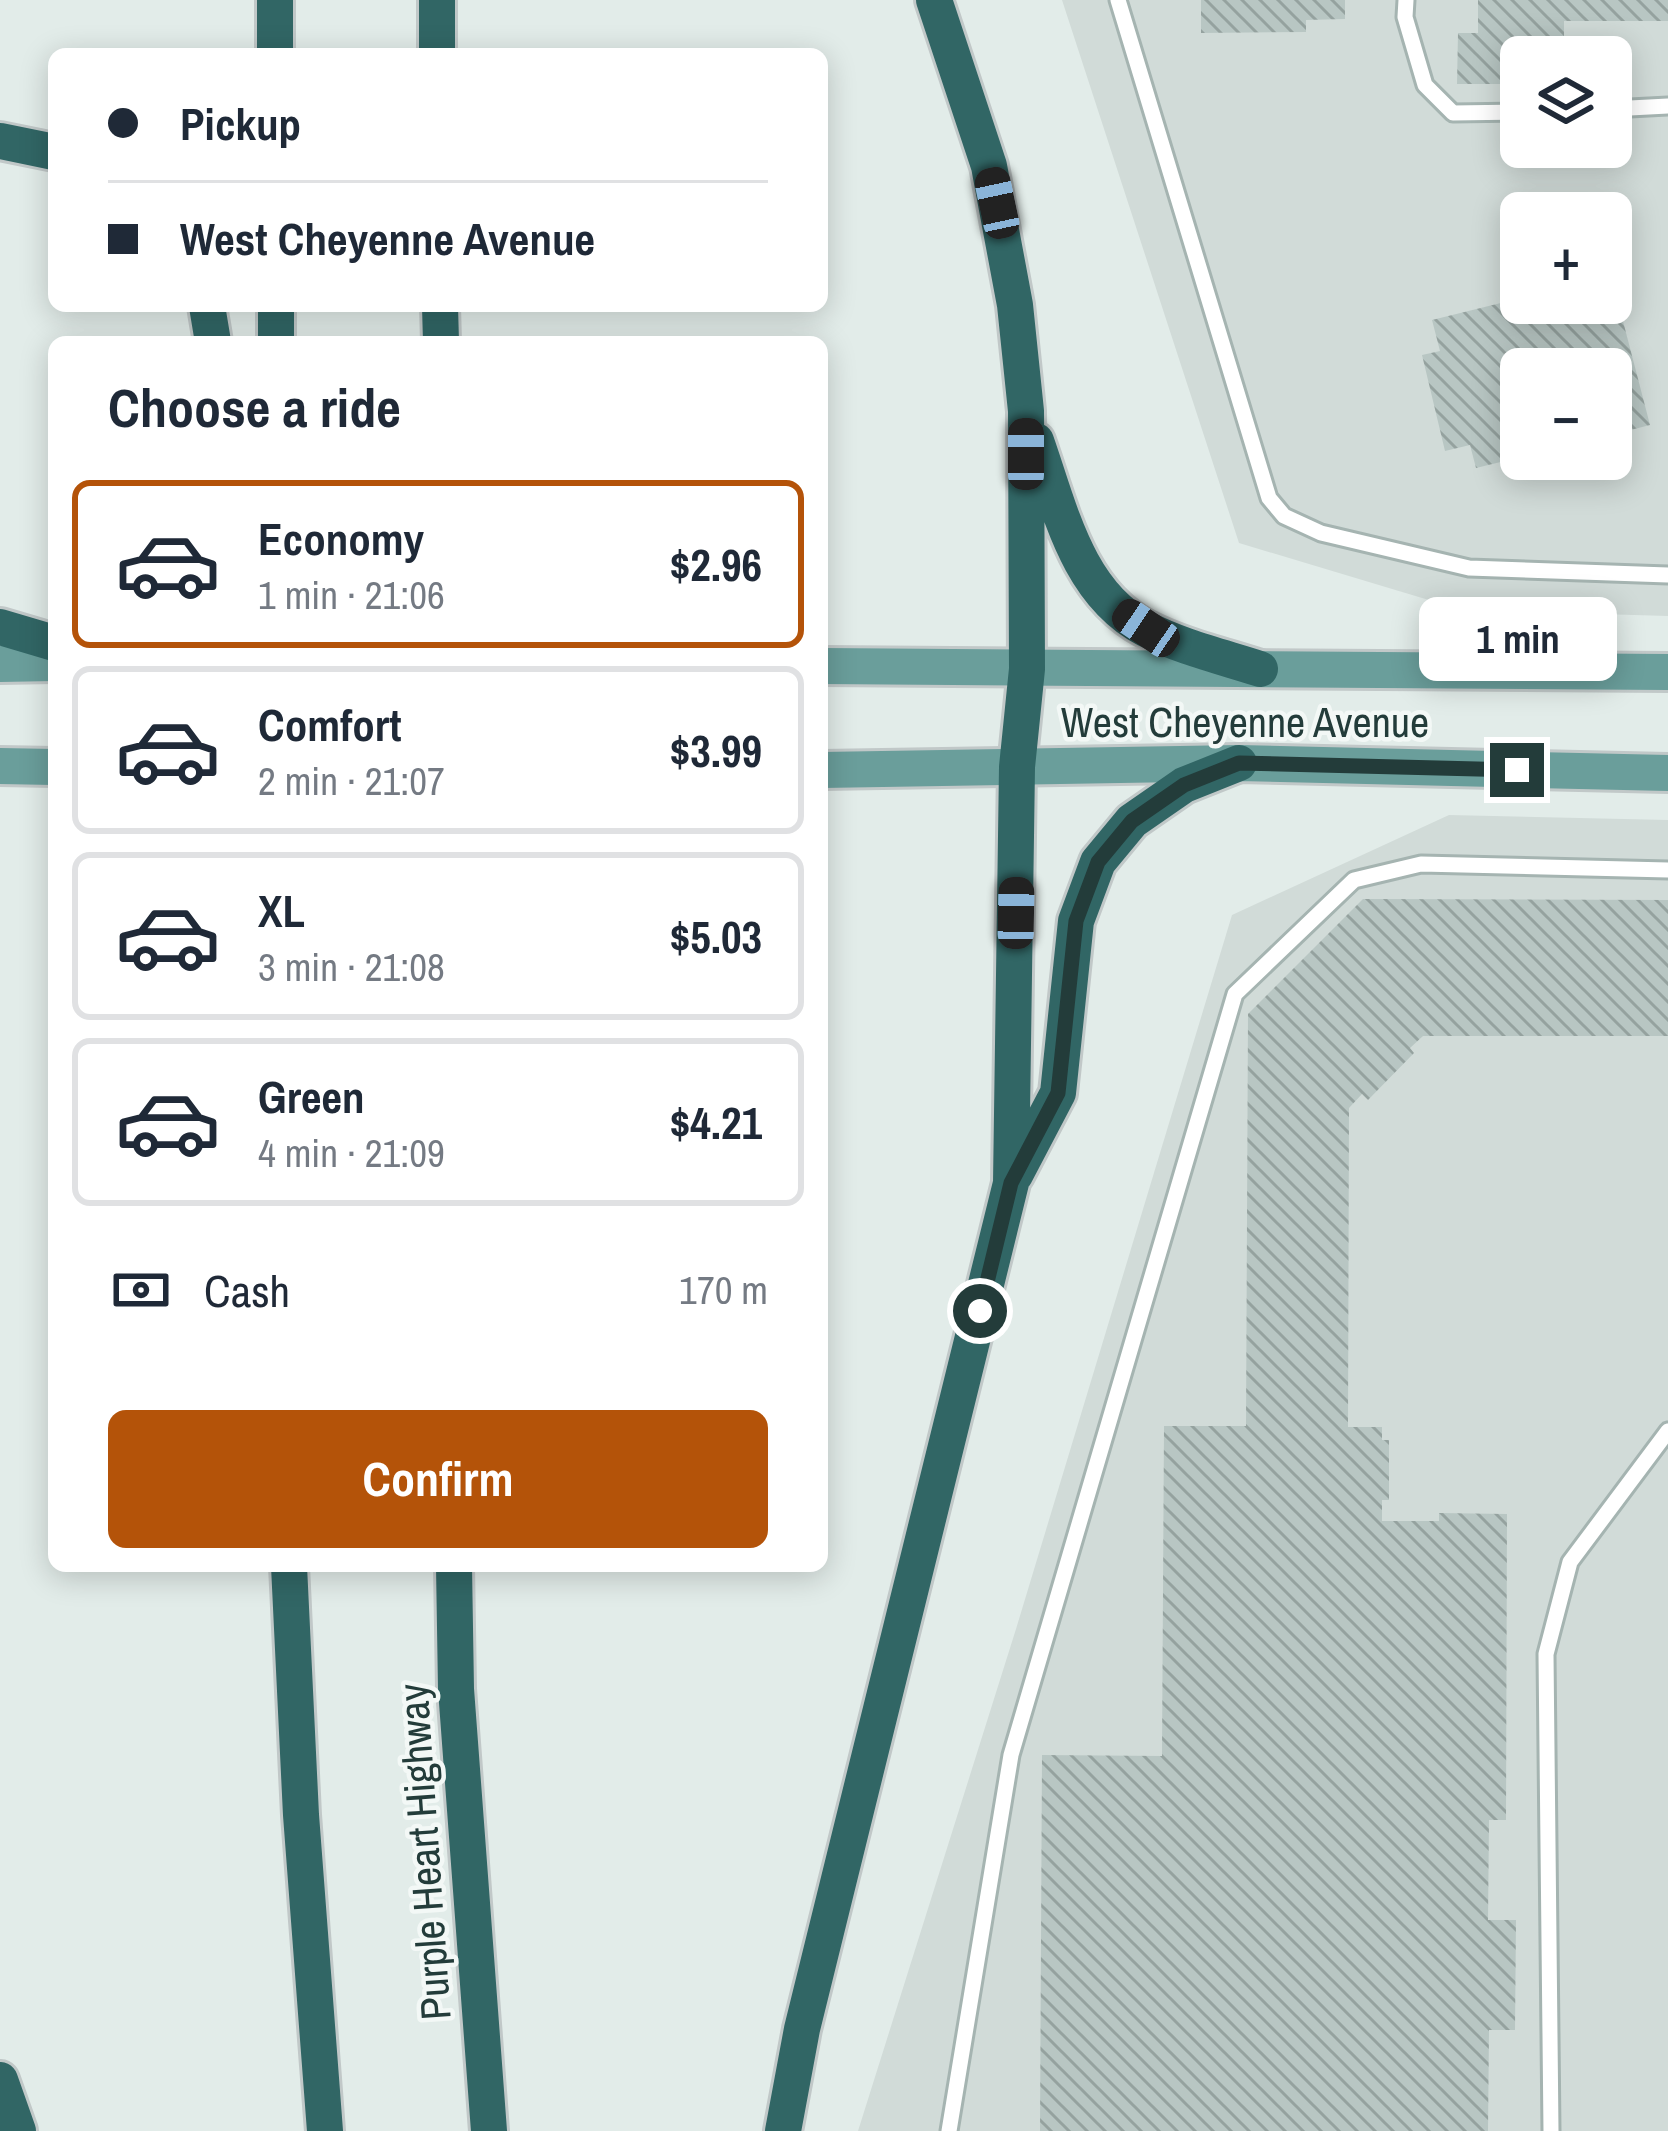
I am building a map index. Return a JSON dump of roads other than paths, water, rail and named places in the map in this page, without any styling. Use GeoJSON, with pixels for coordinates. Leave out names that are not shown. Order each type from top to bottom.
{"type":"FeatureCollection","features":[{"type":"Feature","properties":{"kind":"highway"},"geometry":{"type":"LineString","coordinates":[[275,0],[275,48]]}},
{"type":"Feature","properties":{"kind":"highway"},"geometry":{"type":"LineString","coordinates":[[437,0],[437,48]]}},
{"type":"Feature","properties":{"kind":"highway"},"geometry":{"type":"LineString","coordinates":[[783,2131],[808,2007],[1011,1183],[1018,767],[1028,670],[1026,412],[1015,305],[989,166],[934,0]]}},
{"type":"Feature","properties":{"kind":"highway"},"geometry":{"type":"LineString","coordinates":[[0,141],[48,151]]}},
{"type":"Feature","properties":{"kind":"highway"},"geometry":{"type":"LineString","coordinates":[[1026,412],[1079,560],[1108,600],[1146,628],[1260,670]]}},
{"type":"Feature","properties":{"kind":"highway"},"geometry":{"type":"LineString","coordinates":[[0,627],[48,641]]}},
{"type":"Feature","properties":{"kind":"highway"},"geometry":{"type":"LineString","coordinates":[[1011,1183],[1058,1093],[1076,921],[1098,862],[1132,821],[1184,785],[1239,763]]}},
{"type":"Feature","properties":{"kind":"highway"},"geometry":{"type":"LineString","coordinates":[[289,1572],[301,1815],[325,2131]]}},
{"type":"Feature","properties":{"kind":"highway","name":"Purple Heart Highway"},"geometry":{"type":"LineString","coordinates":[[454,1572],[456,1689],[489,2131]]}},
{"type":"Feature","properties":{"kind":"highway"},"geometry":{"type":"LineString","coordinates":[[0,2080],[18,2131]]}},
{"type":"Feature","properties":{"kind":"main road"},"geometry":{"type":"LineString","coordinates":[[0,664],[48,663]]}},
{"type":"Feature","properties":{"kind":"main road","name":"West Cheyenne Avenue"},"geometry":{"type":"LineString","coordinates":[[828,667],[1668,672]]}},
{"type":"Feature","properties":{"kind":"main road","name":"West Cheyenne Avenue"},"geometry":{"type":"LineString","coordinates":[[828,770],[1239,763],[1668,773]]}},
{"type":"Feature","properties":{"kind":"main road"},"geometry":{"type":"LineString","coordinates":[[0,766],[48,767]]}},
{"type":"Feature","properties":{"kind":"lane"},"geometry":{"type":"LineString","coordinates":[[1118,0],[1269,498],[1284,516],[1321,533],[1469,568],[1668,575]]}},
{"type":"Feature","properties":{"kind":"lane"},"geometry":{"type":"LineString","coordinates":[[1406,0],[1405,17],[1425,86],[1454,113],[1500,112]]}},
{"type":"Feature","properties":{"kind":"lane"},"geometry":{"type":"LineString","coordinates":[[1632,109],[1668,106]]}},
{"type":"Feature","properties":{"kind":"lane"},"geometry":{"type":"LineString","coordinates":[[949,2131],[1011,1755],[1235,994],[1354,880],[1421,864],[1668,870]]}},
{"type":"Feature","properties":{"kind":"lane"},"geometry":{"type":"LineString","coordinates":[[1551,2131],[1546,1654],[1570,1562],[1668,1431]]}}]}
